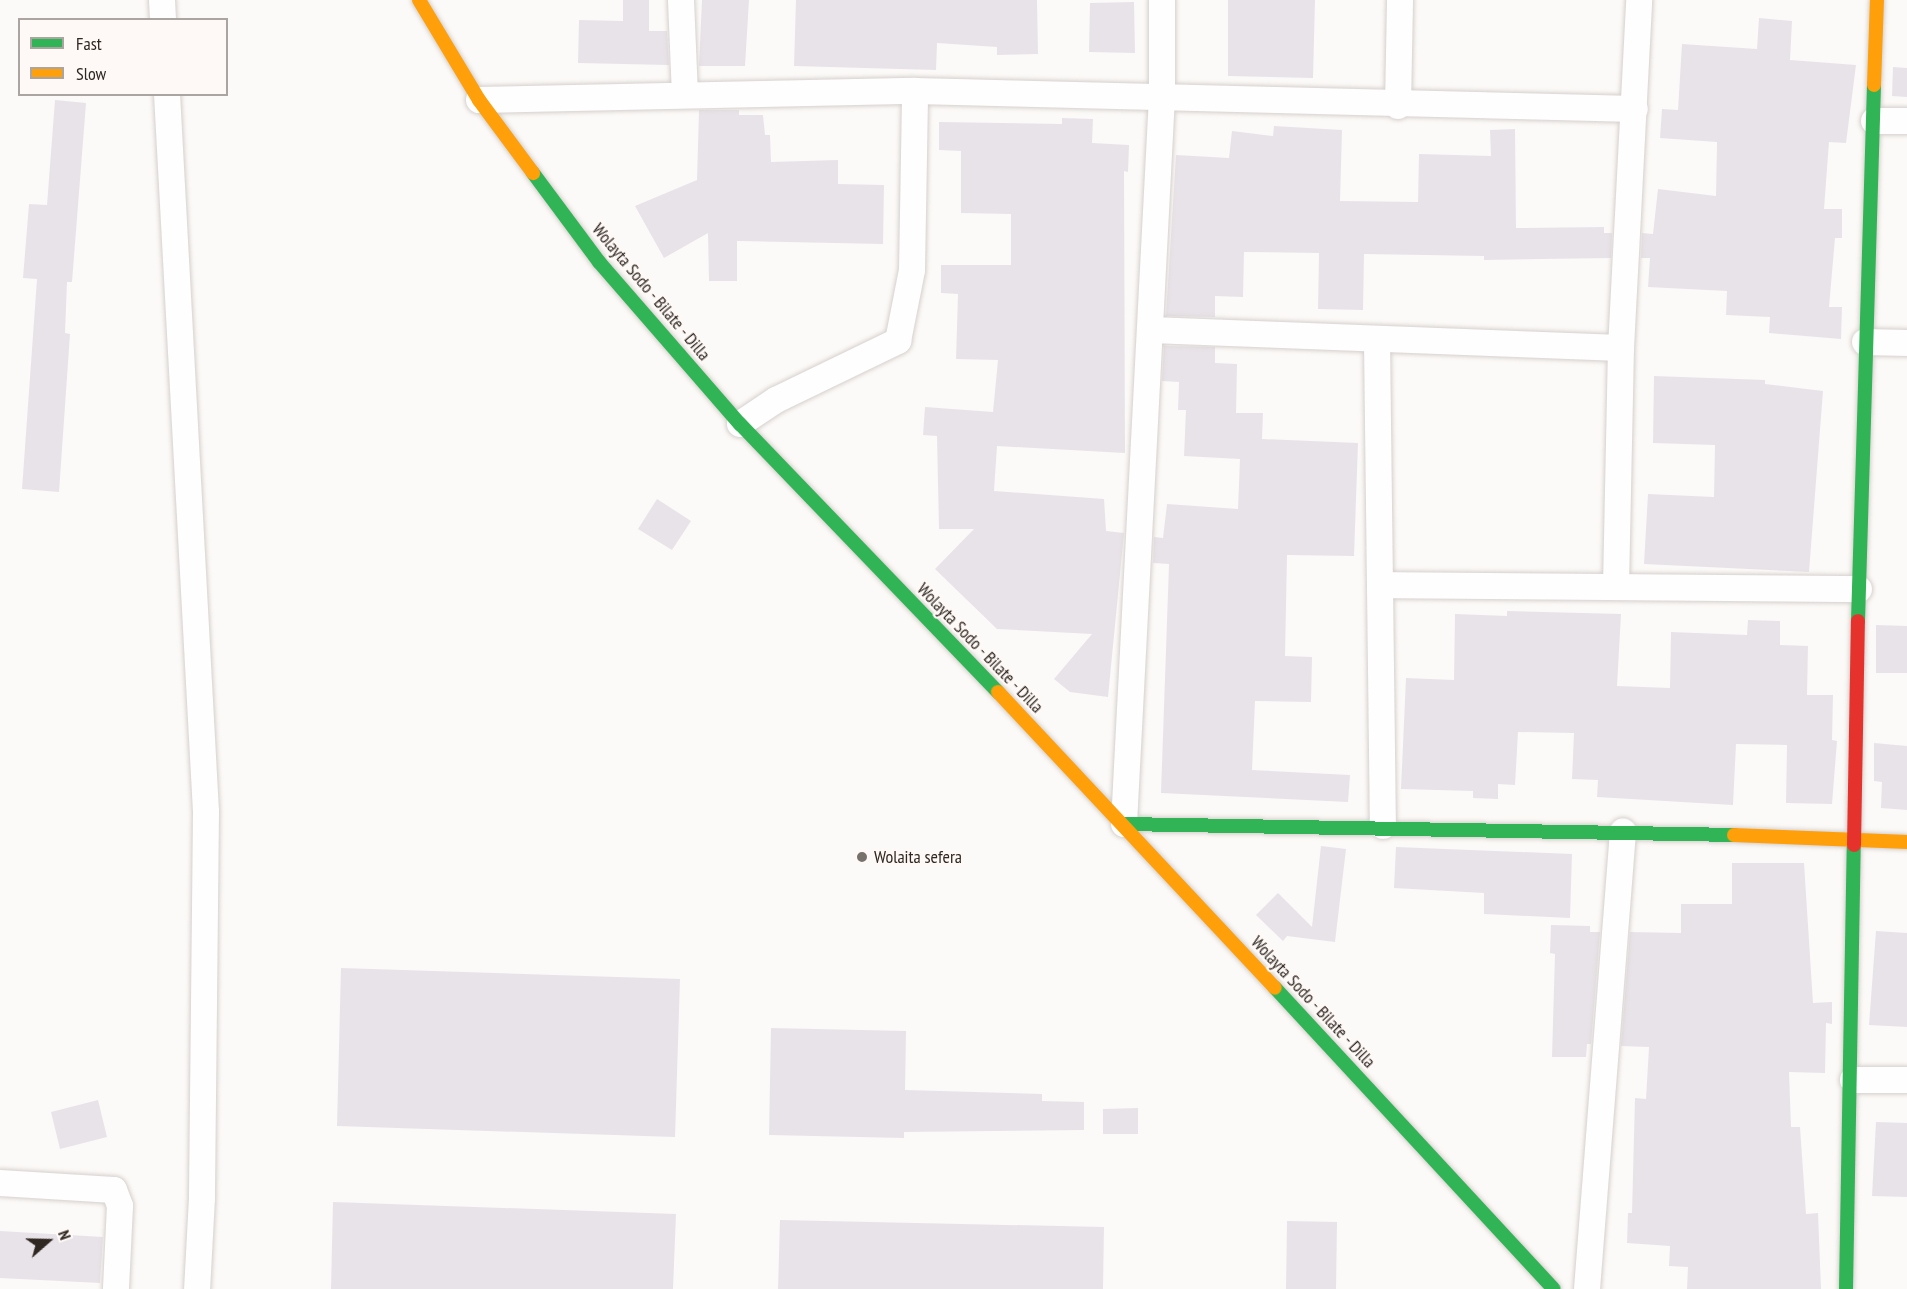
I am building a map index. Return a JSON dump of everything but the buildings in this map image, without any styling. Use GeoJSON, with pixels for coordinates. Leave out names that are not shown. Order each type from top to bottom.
{"type":"FeatureCollection","features":[{"type":"Feature","properties":{"kind":"main road","name":"Wolayta Sodo - Bilate - Dilla"},"geometry":{"type":"LineString","coordinates":[[419,0],[479,100],[599,262],[740,424],[1124,824],[1554,1289]]}},
{"type":"Feature","properties":{"kind":"main road"},"geometry":{"type":"LineString","coordinates":[[1846,1289],[1853,1080],[1853,840],[1859,590],[1877,0]]}},
{"type":"Feature","properties":{"kind":"main road"},"geometry":{"type":"LineString","coordinates":[[1124,824],[1623,831],[1907,842]]}},
{"type":"Feature","properties":{"kind":"street"},"geometry":{"type":"LineString","coordinates":[[162,0],[163,18]]}},
{"type":"Feature","properties":{"kind":"street"},"geometry":{"type":"LineString","coordinates":[[681,0],[684,94]]}},
{"type":"Feature","properties":{"kind":"street"},"geometry":{"type":"LineString","coordinates":[[1124,824],[1162,97],[1162,0]]}},
{"type":"Feature","properties":{"kind":"street"},"geometry":{"type":"LineString","coordinates":[[1398,106],[1400,0]]}},
{"type":"Feature","properties":{"kind":"street"},"geometry":{"type":"LineString","coordinates":[[1616,586],[1621,348],[1639,0]]}},
{"type":"Feature","properties":{"kind":"street"},"geometry":{"type":"LineString","coordinates":[[479,100],[915,91],[1398,106],[1635,109]]}},
{"type":"Feature","properties":{"kind":"street"},"geometry":{"type":"LineString","coordinates":[[740,424],[776,400],[898,341],[912,270],[915,91]]}},
{"type":"Feature","properties":{"kind":"street"},"geometry":{"type":"LineString","coordinates":[[167,96],[206,812],[202,1198],[197,1289]]}},
{"type":"Feature","properties":{"kind":"street"},"geometry":{"type":"LineString","coordinates":[[1874,121],[1907,121]]}},
{"type":"Feature","properties":{"kind":"street"},"geometry":{"type":"LineString","coordinates":[[1151,330],[1377,341],[1621,348]]}},
{"type":"Feature","properties":{"kind":"street"},"geometry":{"type":"LineString","coordinates":[[1377,341],[1382,585],[1383,826]]}},
{"type":"Feature","properties":{"kind":"street"},"geometry":{"type":"LineString","coordinates":[[1866,342],[1907,343]]}},
{"type":"Feature","properties":{"kind":"street"},"geometry":{"type":"LineString","coordinates":[[1382,585],[1859,590]]}},
{"type":"Feature","properties":{"kind":"street"},"geometry":{"type":"LineString","coordinates":[[1587,1289],[1623,831]]}},
{"type":"Feature","properties":{"kind":"street"},"geometry":{"type":"LineString","coordinates":[[1853,1080],[1907,1080]]}},
{"type":"Feature","properties":{"kind":"street"},"geometry":{"type":"LineString","coordinates":[[0,1183],[114,1190],[120,1206],[116,1289]]}},
{"type":"Feature","properties":{"kind":"traffic: fast"},"geometry":{"type":"LineString","coordinates":[[1858,621],[1874,85]]}},
{"type":"Feature","properties":{"kind":"traffic: fast"},"geometry":{"type":"LineString","coordinates":[[533,173],[599,262],[740,424],[998,692]]}},
{"type":"Feature","properties":{"kind":"traffic: fast"},"geometry":{"type":"LineString","coordinates":[[1124,824],[1734,835]]}},
{"type":"Feature","properties":{"kind":"traffic: fast"},"geometry":{"type":"LineString","coordinates":[[1846,1289],[1854,845]]}},
{"type":"Feature","properties":{"kind":"traffic: fast"},"geometry":{"type":"LineString","coordinates":[[1275,988],[1554,1289]]}},
{"type":"Feature","properties":{"kind":"traffic: slow"},"geometry":{"type":"LineString","coordinates":[[419,0],[479,100],[533,173]]}},
{"type":"Feature","properties":{"kind":"traffic: slow"},"geometry":{"type":"LineString","coordinates":[[1874,85],[1877,0]]}},
{"type":"Feature","properties":{"kind":"traffic: slow"},"geometry":{"type":"LineString","coordinates":[[998,692],[1275,988]]}},
{"type":"Feature","properties":{"kind":"traffic: slow"},"geometry":{"type":"LineString","coordinates":[[1734,835],[1907,842]]}},
{"type":"Feature","properties":{"kind":"traffic: jam"},"geometry":{"type":"LineString","coordinates":[[1854,845],[1858,621]]}},
{"type":"Feature","properties":{"kind":"place","name":"Wolaita sefera"},"geometry":{"type":"Point","coordinates":[862,857]}}]}
